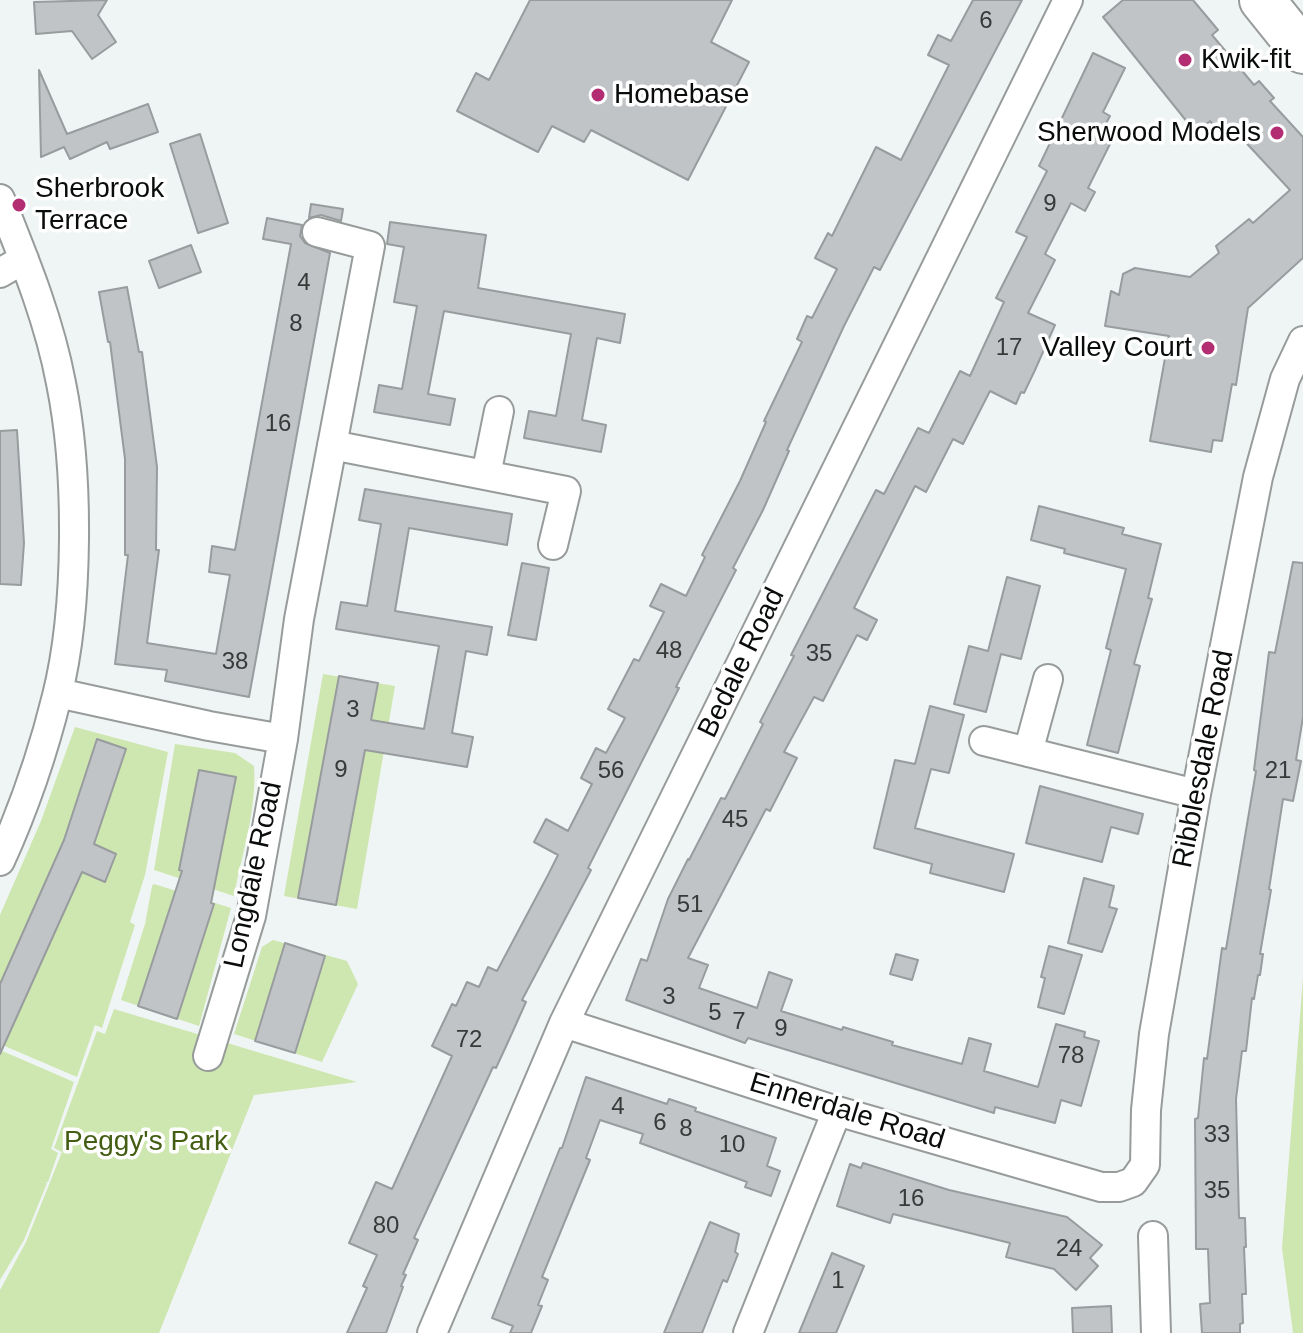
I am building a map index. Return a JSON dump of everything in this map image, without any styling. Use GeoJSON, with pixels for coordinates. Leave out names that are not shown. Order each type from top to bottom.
{"type":"FeatureCollection","features":[{"type":"Feature","properties":{"kind":"highway"},"geometry":{"type":"LineString","coordinates":[[1262,0],[1303,51]]}},
{"type":"Feature","properties":{"kind":"street","name":"Bedale Road"},"geometry":{"type":"LineString","coordinates":[[432,1333],[564,1023],[1068,0]]}},
{"type":"Feature","properties":{"kind":"street"},"geometry":{"type":"LineString","coordinates":[[0,199],[12,266],[42,309],[61,383],[72,463],[73,532],[71,594],[58,693],[36,771],[0,861]]}},
{"type":"Feature","properties":{"kind":"street","name":"Longdale Road"},"geometry":{"type":"LineString","coordinates":[[208,1056],[251,916],[283,739],[299,619],[370,246],[317,232]]}},
{"type":"Feature","properties":{"kind":"street","name":"Ribblesdale Road"},"geometry":{"type":"LineString","coordinates":[[1133,1182],[1145,1165],[1146,1110],[1154,1034],[1196,794],[1258,477],[1285,379],[1303,341]]}},
{"type":"Feature","properties":{"kind":"street"},"geometry":{"type":"LineString","coordinates":[[486,475],[499,411]]}},
{"type":"Feature","properties":{"kind":"street"},"geometry":{"type":"LineString","coordinates":[[332,445],[566,491],[553,545]]}},
{"type":"Feature","properties":{"kind":"street"},"geometry":{"type":"LineString","coordinates":[[1028,752],[1048,679]]}},
{"type":"Feature","properties":{"kind":"street"},"geometry":{"type":"LineString","coordinates":[[58,693],[283,739]]}},
{"type":"Feature","properties":{"kind":"street"},"geometry":{"type":"LineString","coordinates":[[984,741],[1196,794]]}},
{"type":"Feature","properties":{"kind":"street","name":"Ennerdale Road"},"geometry":{"type":"LineString","coordinates":[[564,1023],[837,1111],[1101,1187],[1119,1187],[1133,1182]]}},
{"type":"Feature","properties":{"kind":"street"},"geometry":{"type":"LineString","coordinates":[[748,1333],[837,1111]]}},
{"type":"Feature","properties":{"kind":"street"},"geometry":{"type":"LineString","coordinates":[[1153,1236],[1156,1333]]}},
{"type":"Feature","properties":{"kind":"green space"},"geometry":{"type":"Polygon","coordinates":[[[323,674],[395,686],[357,909],[284,896],[323,674]]]}},
{"type":"Feature","properties":{"kind":"green space"},"geometry":{"type":"Polygon","coordinates":[[[75,727],[168,752],[145,875],[130,922],[135,925],[102,1028],[95,1025],[77,1077],[0,1044],[0,915],[41,821],[75,727]]]}},
{"type":"Feature","properties":{"kind":"green space"},"geometry":{"type":"Polygon","coordinates":[[[175,744],[235,753],[254,766],[251,815],[234,896],[154,870],[175,744]]]}},
{"type":"Feature","properties":{"kind":"green space"},"geometry":{"type":"Polygon","coordinates":[[[154,884],[231,908],[199,1026],[121,1000],[154,884]]]}},
{"type":"Feature","properties":{"kind":"green space"},"geometry":{"type":"Polygon","coordinates":[[[273,940],[347,961],[358,984],[322,1062],[234,1034],[262,947],[273,940]]]}},
{"type":"Feature","properties":{"kind":"green space"},"geometry":{"type":"Polygon","coordinates":[[[1303,978],[1303,1333],[1293,1333],[1282,1248],[1303,978]]]}},
{"type":"Feature","properties":{"kind":"green space","name":"Peggy's Park"},"geometry":{"type":"Polygon","coordinates":[[[114,1009],[357,1082],[254,1095],[159,1333],[0,1333],[0,1290],[26,1242],[62,1152],[54,1148],[97,1031],[105,1034],[114,1009]]]}},
{"type":"Feature","properties":{"kind":"green space"},"geometry":{"type":"Polygon","coordinates":[[[0,1050],[74,1082],[51,1149],[58,1153],[48,1182],[45,1182],[24,1240],[0,1280],[0,1050]]]}},
{"type":"Feature","properties":{"kind":"building"},"geometry":{"type":"Polygon","coordinates":[[[107,0],[98,15],[116,42],[92,59],[72,31],[36,34],[34,2],[107,0]]]}},
{"type":"Feature","properties":{"kind":"building","name":"Homebase"},"geometry":{"type":"Polygon","coordinates":[[[530,0],[732,0],[711,42],[749,62],[688,180],[591,130],[584,142],[552,126],[538,152],[457,111],[476,73],[489,80],[530,0]]]}},
{"type":"Feature","properties":{"kind":"building"},"geometry":{"type":"Polygon","coordinates":[[[973,0],[1022,0],[880,270],[874,267],[844,326],[763,510],[733,568],[736,570],[588,868],[591,870],[522,1000],[526,1002],[508,1042],[496,1068],[493,1067],[414,1238],[418,1240],[403,1274],[406,1275],[403,1287],[386,1333],[347,1333],[367,1288],[363,1286],[377,1255],[349,1243],[376,1182],[392,1189],[452,1056],[432,1046],[452,1004],[456,1006],[467,982],[479,987],[488,967],[497,971],[548,875],[558,855],[534,842],[546,819],[568,831],[592,784],[581,778],[596,748],[606,753],[625,718],[608,709],[634,659],[639,661],[664,612],[650,606],[661,584],[686,596],[705,557],[702,555],[740,481],[764,421],[802,342],[797,339],[807,316],[812,318],[837,269],[815,258],[828,233],[832,236],[876,147],[901,160],[949,65],[928,55],[938,35],[951,41],[973,0]]]}},
{"type":"Feature","properties":{"kind":"building"},"geometry":{"type":"Polygon","coordinates":[[[1123,0],[1193,0],[1218,30],[1212,35],[1254,85],[1259,81],[1274,98],[1270,101],[1303,137],[1303,258],[1248,308],[1236,385],[1232,384],[1222,441],[1213,440],[1211,452],[1150,441],[1169,336],[1105,326],[1111,291],[1119,295],[1123,274],[1135,268],[1190,277],[1219,253],[1216,246],[1249,219],[1253,223],[1290,190],[1237,133],[1227,141],[1210,121],[1196,133],[1103,17],[1123,0]]]}},
{"type":"Feature","properties":{"kind":"building"},"geometry":{"type":"Polygon","coordinates":[[[1093,53],[1125,68],[1103,112],[1110,116],[1103,129],[1115,134],[1088,188],[1095,192],[1085,211],[1071,203],[1045,254],[1055,260],[1028,313],[1055,325],[1035,370],[1016,404],[990,391],[963,444],[953,439],[926,492],[915,486],[854,608],[877,620],[867,640],[857,635],[823,701],[814,697],[784,752],[797,758],[770,811],[766,809],[688,958],[708,965],[699,988],[757,1008],[769,972],[792,980],[781,1011],[962,1064],[969,1038],[991,1044],[984,1071],[1038,1087],[1056,1024],[1085,1032],[1084,1037],[1099,1041],[1081,1106],[1061,1100],[1055,1123],[995,1107],[994,1113],[748,1038],[745,1043],[626,1000],[641,959],[647,961],[668,899],[721,798],[725,799],[763,724],[760,722],[794,656],[791,655],[876,490],[884,494],[918,428],[929,433],[960,371],[970,376],[1004,302],[996,298],[1027,237],[1016,232],[1047,171],[1039,166],[1093,53]]]}},
{"type":"Feature","properties":{"kind":"building"},"geometry":{"type":"Polygon","coordinates":[[[39,70],[67,134],[148,104],[158,132],[110,149],[107,142],[70,159],[64,147],[41,157],[39,70]]]}},
{"type":"Feature","properties":{"kind":"building"},"geometry":{"type":"Polygon","coordinates":[[[200,134],[228,223],[198,233],[170,144],[200,134]]]}},
{"type":"Feature","properties":{"kind":"building"},"geometry":{"type":"Polygon","coordinates":[[[311,204],[343,209],[341,221],[321,215],[309,218],[311,204]]]}},
{"type":"Feature","properties":{"kind":"building"},"geometry":{"type":"Polygon","coordinates":[[[267,218],[302,225],[300,236],[305,243],[330,253],[249,697],[165,681],[167,670],[115,664],[128,555],[125,555],[125,459],[110,342],[99,292],[127,287],[139,352],[142,352],[157,467],[156,550],[159,550],[147,643],[216,654],[230,575],[209,572],[212,546],[235,550],[291,244],[263,239],[267,218]]]}},
{"type":"Feature","properties":{"kind":"building"},"geometry":{"type":"Polygon","coordinates":[[[390,222],[486,235],[478,288],[625,314],[620,343],[597,338],[582,420],[606,425],[601,452],[524,438],[529,411],[556,416],[571,334],[444,311],[428,394],[455,399],[450,425],[374,412],[379,385],[402,389],[417,306],[394,302],[404,247],[387,244],[390,222]]]}},
{"type":"Feature","properties":{"kind":"building"},"geometry":{"type":"Polygon","coordinates":[[[191,245],[201,272],[159,288],[149,261],[191,245]]]}},
{"type":"Feature","properties":{"kind":"building"},"geometry":{"type":"Polygon","coordinates":[[[17,430],[24,543],[21,585],[0,584],[0,431],[17,430]]]}},
{"type":"Feature","properties":{"kind":"building"},"geometry":{"type":"Polygon","coordinates":[[[365,489],[512,514],[507,545],[409,528],[395,611],[492,627],[487,655],[466,651],[452,733],[473,737],[467,767],[365,750],[336,905],[298,898],[339,676],[378,683],[371,720],[424,729],[439,646],[336,629],[341,602],[367,606],[381,524],[359,520],[365,489]]]}},
{"type":"Feature","properties":{"kind":"building"},"geometry":{"type":"Polygon","coordinates":[[[1039,506],[1124,528],[1122,534],[1161,544],[1148,598],[1152,599],[1134,664],[1140,666],[1118,753],[1087,745],[1111,650],[1106,648],[1126,569],[1064,553],[1065,549],[1031,540],[1039,506]]]}},
{"type":"Feature","properties":{"kind":"building"},"geometry":{"type":"Polygon","coordinates":[[[1293,562],[1303,563],[1303,717],[1296,760],[1301,761],[1293,801],[1283,799],[1260,954],[1263,954],[1260,975],[1252,998],[1236,1099],[1239,1218],[1245,1218],[1246,1247],[1243,1323],[1240,1324],[1240,1333],[1202,1333],[1200,1304],[1210,1303],[1208,1249],[1196,1249],[1195,1119],[1198,1118],[1204,1058],[1207,1059],[1222,948],[1226,949],[1256,771],[1269,652],[1275,653],[1293,562]]]}},
{"type":"Feature","properties":{"kind":"building"},"geometry":{"type":"Polygon","coordinates":[[[522,563],[549,568],[536,640],[508,635],[522,563]]]}},
{"type":"Feature","properties":{"kind":"building"},"geometry":{"type":"Polygon","coordinates":[[[1007,577],[1040,586],[1021,659],[1001,654],[986,712],[954,704],[969,646],[988,651],[1007,577]]]}},
{"type":"Feature","properties":{"kind":"building"},"geometry":{"type":"Polygon","coordinates":[[[930,706],[964,715],[949,773],[931,769],[915,828],[1014,854],[1004,892],[930,873],[932,864],[874,848],[895,760],[915,764],[930,706]]]}},
{"type":"Feature","properties":{"kind":"building"},"geometry":{"type":"Polygon","coordinates":[[[97,739],[126,749],[94,844],[116,854],[105,882],[82,872],[0,1054],[0,984],[64,840],[97,739]]]}},
{"type":"Feature","properties":{"kind":"building"},"geometry":{"type":"Polygon","coordinates":[[[199,770],[236,777],[211,903],[214,904],[177,1019],[138,1006],[182,871],[179,870],[199,770]]]}},
{"type":"Feature","properties":{"kind":"building"},"geometry":{"type":"Polygon","coordinates":[[[1040,786],[1143,814],[1138,834],[1111,827],[1102,862],[1026,843],[1040,786]]]}},
{"type":"Feature","properties":{"kind":"building"},"geometry":{"type":"Polygon","coordinates":[[[1084,878],[1114,886],[1109,907],[1117,909],[1102,952],[1068,943],[1084,878]]]}},
{"type":"Feature","properties":{"kind":"building"},"geometry":{"type":"Polygon","coordinates":[[[285,943],[325,956],[295,1053],[255,1041],[285,943]]]}},
{"type":"Feature","properties":{"kind":"building"},"geometry":{"type":"Polygon","coordinates":[[[1049,946],[1082,955],[1064,1014],[1038,1007],[1049,946]]]}},
{"type":"Feature","properties":{"kind":"building"},"geometry":{"type":"Polygon","coordinates":[[[896,954],[918,960],[912,980],[890,974],[896,954]]]}},
{"type":"Feature","properties":{"kind":"building"},"geometry":{"type":"Polygon","coordinates":[[[586,1077],[667,1104],[669,1099],[776,1138],[767,1166],[780,1171],[771,1196],[745,1187],[747,1182],[640,1143],[643,1134],[600,1120],[586,1158],[590,1160],[542,1277],[548,1280],[531,1333],[510,1333],[513,1326],[492,1318],[562,1148],[586,1077]]]}},
{"type":"Feature","properties":{"kind":"building"},"geometry":{"type":"Polygon","coordinates":[[[863,1163],[949,1190],[1067,1217],[1102,1245],[1090,1258],[1098,1266],[1076,1290],[1054,1269],[1006,1257],[1010,1243],[893,1214],[890,1223],[837,1206],[850,1164],[861,1168],[863,1163]]]}},
{"type":"Feature","properties":{"kind":"building"},"geometry":{"type":"Polygon","coordinates":[[[710,1222],[739,1234],[735,1252],[738,1254],[727,1282],[723,1280],[702,1333],[664,1333],[710,1222]]]}},
{"type":"Feature","properties":{"kind":"building"},"geometry":{"type":"Polygon","coordinates":[[[832,1253],[864,1266],[836,1333],[799,1333],[832,1253]]]}},
{"type":"Feature","properties":{"kind":"building"},"geometry":{"type":"Polygon","coordinates":[[[1111,1306],[1112,1333],[1073,1333],[1072,1308],[1111,1306]]]}},
{"type":"Feature","properties":{"kind":"place","name":"Kwik-fit"},"geometry":{"type":"Point","coordinates":[1185,60]}},
{"type":"Feature","properties":{"kind":"place","name":"Homebase"},"geometry":{"type":"Point","coordinates":[598,95]}},
{"type":"Feature","properties":{"kind":"place","name":"Sherwood Models"},"geometry":{"type":"Point","coordinates":[1277,133]}},
{"type":"Feature","properties":{"kind":"place","name":"Sherbrook Terrace"},"geometry":{"type":"Point","coordinates":[19,205]}},
{"type":"Feature","properties":{"kind":"place","name":"Valley Court"},"geometry":{"type":"Point","coordinates":[1208,348]}}]}
